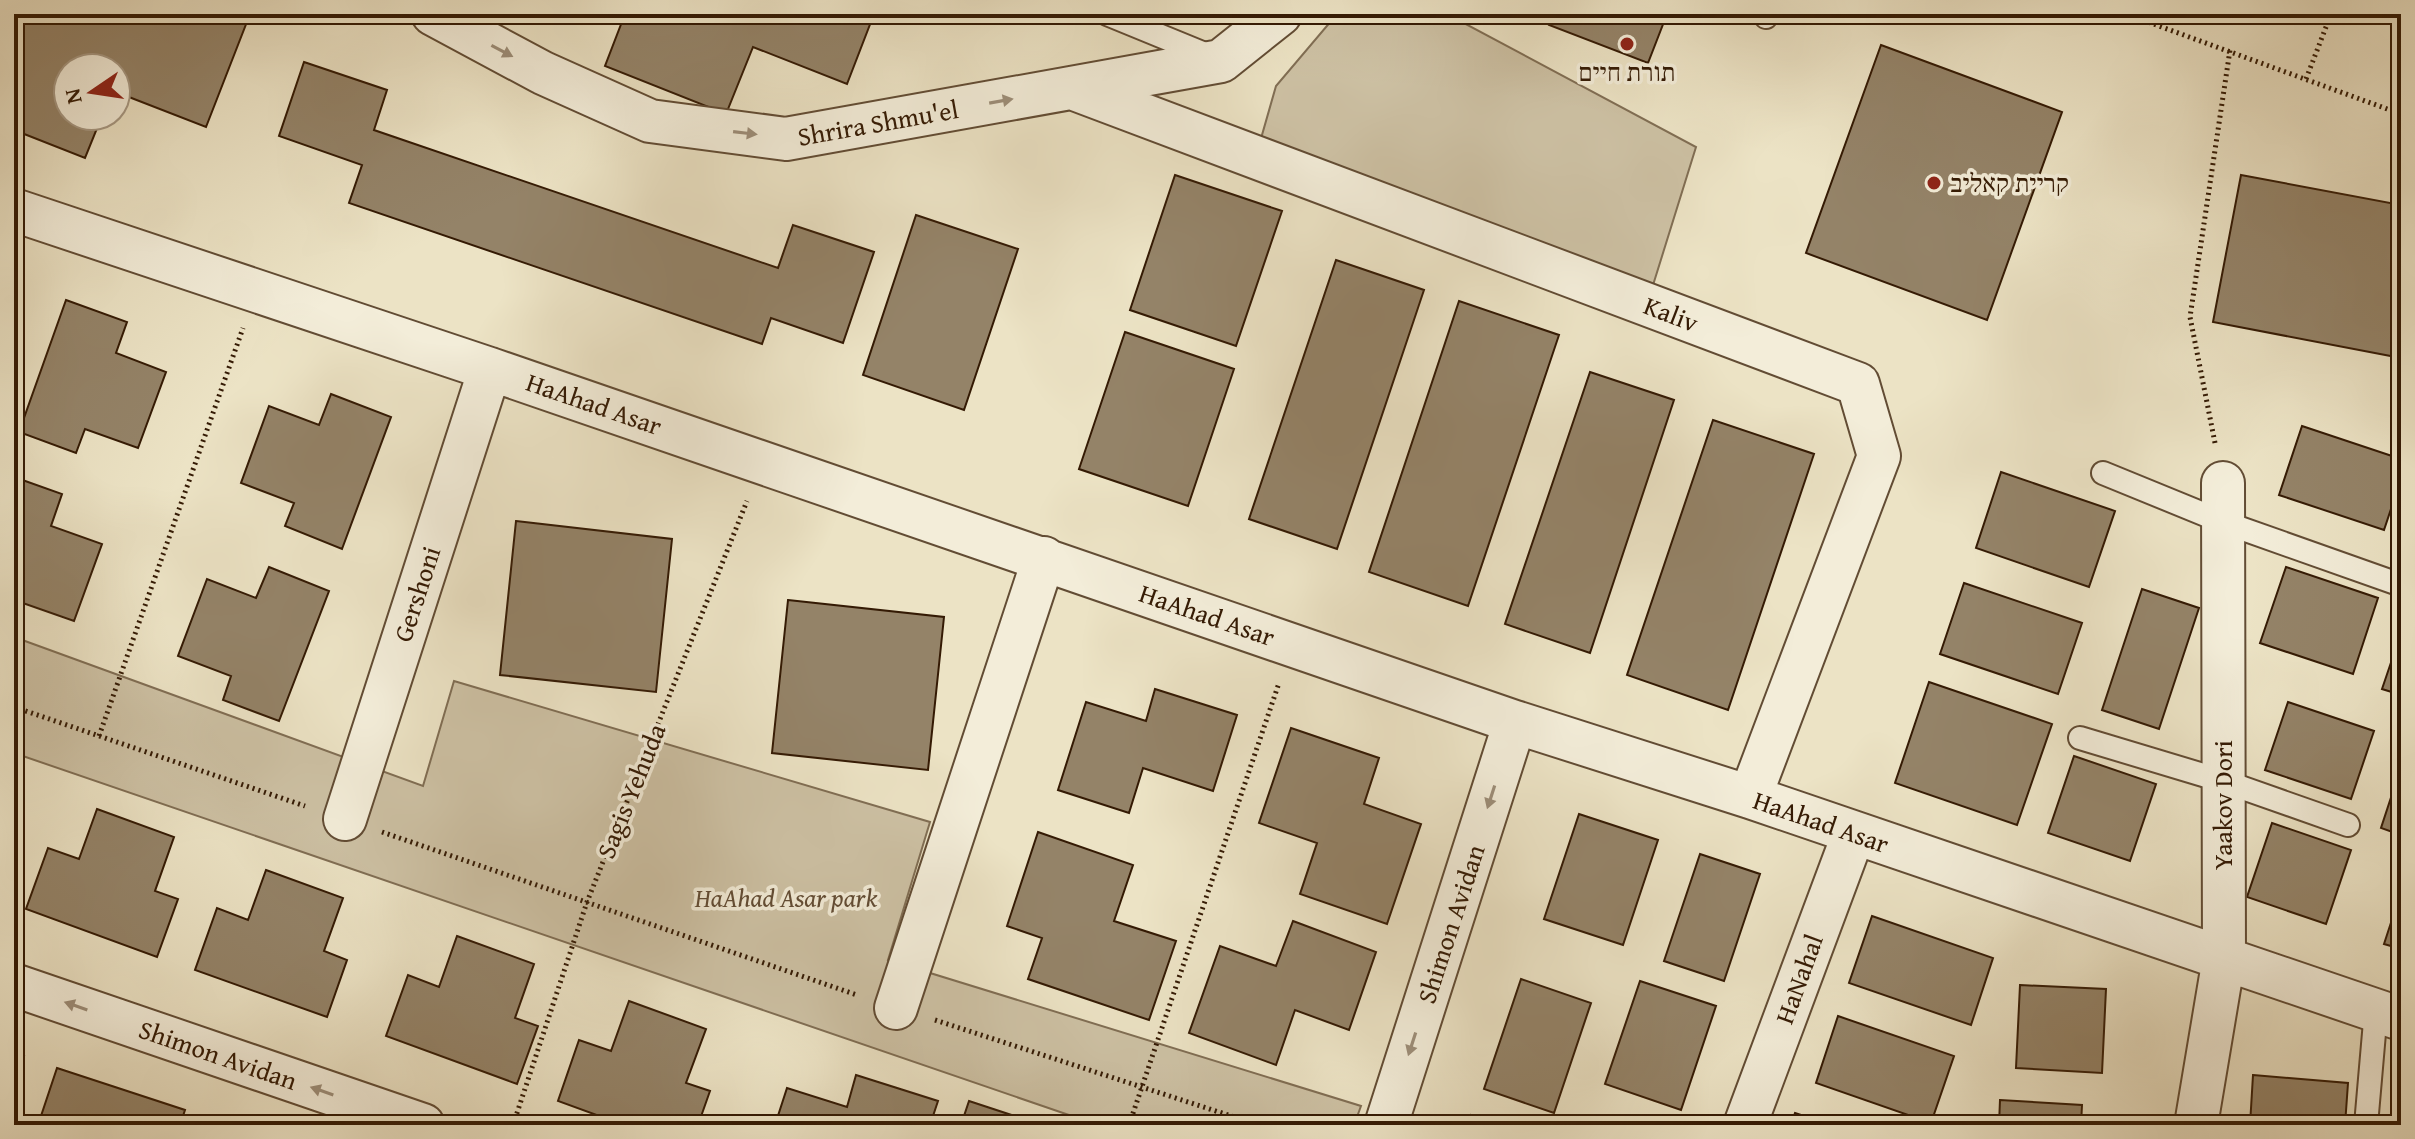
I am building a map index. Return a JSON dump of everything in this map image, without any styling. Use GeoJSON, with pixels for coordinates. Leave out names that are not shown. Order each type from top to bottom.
{"type":"FeatureCollection","features":[{"type":"Feature","properties":{"kind":"street","name":"Shrira Shmu'el"},"geometry":{"type":"LineString","coordinates":[[433,14],[543,73],[650,121],[786,139],[1221,61],[1280,14]]}},
{"type":"Feature","properties":{"kind":"street","name":"Kaliv"},"geometry":{"type":"LineString","coordinates":[[1072,88],[1858,384],[1879,456],[1750,797]]}},
{"type":"Feature","properties":{"kind":"street","name":"HaAhad Asar"},"geometry":{"type":"LineString","coordinates":[[14,210],[257,289],[1515,722],[1750,797],[2388,1014]]}},
{"type":"Feature","properties":{"kind":"street","name":"Gershoni"},"geometry":{"type":"LineString","coordinates":[[345,819],[490,369]]}},
{"type":"Feature","properties":{"kind":"street","name":"Yaakov Dori"},"geometry":{"type":"LineString","coordinates":[[2196,1125],[2224,958],[2223,503]]}},
{"type":"Feature","properties":{"kind":"street"},"geometry":{"type":"LineString","coordinates":[[896,1008],[1044,558]]}},
{"type":"Feature","properties":{"kind":"street","name":"Shimon Avidan"},"geometry":{"type":"LineString","coordinates":[[1386,1125],[1515,722]]}},
{"type":"Feature","properties":{"kind":"street","name":"HaNahal"},"geometry":{"type":"LineString","coordinates":[[1745,1125],[1854,833]]}},
{"type":"Feature","properties":{"kind":"street","name":"Shimon Avidan"},"geometry":{"type":"LineString","coordinates":[[14,985],[423,1125]]}},
{"type":"Feature","properties":{"kind":"lane"},"geometry":{"type":"LineString","coordinates":[[1107,14],[1221,61]]}},
{"type":"Feature","properties":{"kind":"lane"},"geometry":{"type":"LineString","coordinates":[[2103,473],[2223,503],[2401,585]]}},
{"type":"Feature","properties":{"kind":"lane"},"geometry":{"type":"LineString","coordinates":[[2080,738],[2223,781],[2348,825]]}},
{"type":"Feature","properties":{"kind":"lane"},"geometry":{"type":"LineString","coordinates":[[2366,1125],[2388,1014]]}},
{"type":"Feature","properties":{"kind":"path"},"geometry":{"type":"LineString","coordinates":[[2126,14],[2401,114]]}},
{"type":"Feature","properties":{"kind":"path"},"geometry":{"type":"LineString","coordinates":[[2306,79],[2331,14]]}},
{"type":"Feature","properties":{"kind":"path"},"geometry":{"type":"LineString","coordinates":[[2223,503],[2190,317],[2230,50]]}},
{"type":"Feature","properties":{"kind":"path"},"geometry":{"type":"LineString","coordinates":[[99,736],[257,289]]}},
{"type":"Feature","properties":{"kind":"path","name":"Sagis Yehuda"},"geometry":{"type":"LineString","coordinates":[[513,1125],[587,902],[763,462]]}},
{"type":"Feature","properties":{"kind":"path"},"geometry":{"type":"LineString","coordinates":[[1129,1125],[1292,645]]}},
{"type":"Feature","properties":{"kind":"path"},"geometry":{"type":"LineString","coordinates":[[14,707],[896,1008],[1259,1125]]}},
{"type":"Feature","properties":{"kind":"green space"},"geometry":{"type":"Polygon","coordinates":[[[1337,14],[1447,14],[1696,147],[1649,298],[1256,156],[1276,86],[1337,14]]]}},
{"type":"Feature","properties":{"kind":"green space","name":"HaAhad Asar park"},"geometry":{"type":"Polygon","coordinates":[[[14,637],[423,786],[454,681],[930,822],[888,960],[1361,1106],[1354,1125],[1098,1125],[14,753],[14,637]]]}},
{"type":"Feature","properties":{"kind":"building"},"geometry":{"type":"Polygon","coordinates":[[[14,14],[250,14],[206,127],[132,98],[132,52],[52,52],[52,132],[96,132],[85,158],[14,130],[14,14]]]}},
{"type":"Feature","properties":{"kind":"building"},"geometry":{"type":"Polygon","coordinates":[[[625,14],[874,14],[847,84],[753,47],[726,114],[605,66],[625,14]]]}},
{"type":"Feature","properties":{"kind":"building","name":"תורת חיים"},"geometry":{"type":"Polygon","coordinates":[[[1553,14],[1667,14],[1648,63],[1549,25],[1553,14]]]}},
{"type":"Feature","properties":{"kind":"building","name":"קריית קאליב"},"geometry":{"type":"Polygon","coordinates":[[[1881,45],[2062,112],[1987,320],[1806,253],[1881,45]]]}},
{"type":"Feature","properties":{"kind":"building"},"geometry":{"type":"Polygon","coordinates":[[[304,62],[387,90],[374,130],[778,268],[793,225],[874,252],[843,343],[771,318],[762,344],[349,203],[362,165],[279,136],[304,62]]]}},
{"type":"Feature","properties":{"kind":"building"},"geometry":{"type":"Polygon","coordinates":[[[1175,175],[1282,211],[1236,346],[1130,310],[1175,175]]]}},
{"type":"Feature","properties":{"kind":"building"},"geometry":{"type":"Polygon","coordinates":[[[2241,175],[2401,205],[2401,358],[2213,322],[2241,175]]]}},
{"type":"Feature","properties":{"kind":"building"},"geometry":{"type":"Polygon","coordinates":[[[916,215],[1018,249],[964,410],[863,375],[916,215]]]}},
{"type":"Feature","properties":{"kind":"building"},"geometry":{"type":"Polygon","coordinates":[[[1336,260],[1424,290],[1337,549],[1249,519],[1336,260]]]}},
{"type":"Feature","properties":{"kind":"building"},"geometry":{"type":"Polygon","coordinates":[[[66,300],[127,322],[116,353],[166,372],[138,448],[85,429],[76,453],[19,432],[66,300]]]}},
{"type":"Feature","properties":{"kind":"building"},"geometry":{"type":"Polygon","coordinates":[[[1459,301],[1559,335],[1468,606],[1369,572],[1459,301]]]}},
{"type":"Feature","properties":{"kind":"building"},"geometry":{"type":"Polygon","coordinates":[[[1125,332],[1234,369],[1188,506],[1079,469],[1125,332]]]}},
{"type":"Feature","properties":{"kind":"building"},"geometry":{"type":"Polygon","coordinates":[[[1590,372],[1674,400],[1590,653],[1505,624],[1590,372]]]}},
{"type":"Feature","properties":{"kind":"building"},"geometry":{"type":"Polygon","coordinates":[[[331,394],[391,417],[342,549],[285,526],[294,503],[241,483],[269,406],[319,425],[331,394]]]}},
{"type":"Feature","properties":{"kind":"building"},"geometry":{"type":"Polygon","coordinates":[[[1713,420],[1814,454],[1728,710],[1627,675],[1713,420]]]}},
{"type":"Feature","properties":{"kind":"building"},"geometry":{"type":"Polygon","coordinates":[[[2302,426],[2401,459],[2401,479],[2384,530],[2279,495],[2302,426]]]}},
{"type":"Feature","properties":{"kind":"building"},"geometry":{"type":"Polygon","coordinates":[[[2001,472],[2115,511],[2089,587],[1976,548],[2001,472]]]}},
{"type":"Feature","properties":{"kind":"building"},"geometry":{"type":"Polygon","coordinates":[[[14,477],[62,494],[51,526],[102,544],[74,621],[20,602],[14,618],[14,477]]]}},
{"type":"Feature","properties":{"kind":"building"},"geometry":{"type":"Polygon","coordinates":[[[516,521],[672,539],[656,692],[500,675],[516,521]]]}},
{"type":"Feature","properties":{"kind":"building"},"geometry":{"type":"Polygon","coordinates":[[[269,567],[329,591],[279,721],[223,700],[231,676],[178,656],[207,579],[256,598],[269,567]]]}},
{"type":"Feature","properties":{"kind":"building"},"geometry":{"type":"Polygon","coordinates":[[[2286,567],[2378,598],[2353,674],[2260,643],[2286,567]]]}},
{"type":"Feature","properties":{"kind":"building"},"geometry":{"type":"Polygon","coordinates":[[[1964,583],[2082,623],[2058,694],[1940,654],[1964,583]]]}},
{"type":"Feature","properties":{"kind":"building"},"geometry":{"type":"Polygon","coordinates":[[[2142,589],[2199,608],[2159,729],[2102,710],[2142,589]]]}},
{"type":"Feature","properties":{"kind":"building"},"geometry":{"type":"Polygon","coordinates":[[[788,600],[944,617],[928,770],[772,753],[788,600]]]}},
{"type":"Feature","properties":{"kind":"building"},"geometry":{"type":"Polygon","coordinates":[[[2401,633],[2401,695],[2382,689],[2401,633]]]}},
{"type":"Feature","properties":{"kind":"building"},"geometry":{"type":"Polygon","coordinates":[[[1929,682],[2052,724],[2017,825],[1895,783],[1929,682]]]}},
{"type":"Feature","properties":{"kind":"building"},"geometry":{"type":"Polygon","coordinates":[[[1155,689],[1237,715],[1213,791],[1143,768],[1129,813],[1058,790],[1086,702],[1146,721],[1155,689]]]}},
{"type":"Feature","properties":{"kind":"building"},"geometry":{"type":"Polygon","coordinates":[[[2288,702],[2374,731],[2351,799],[2265,770],[2288,702]]]}},
{"type":"Feature","properties":{"kind":"building"},"geometry":{"type":"Polygon","coordinates":[[[1291,728],[1379,758],[1364,804],[1421,824],[1387,924],[1300,894],[1317,843],[1259,823],[1291,728]]]}},
{"type":"Feature","properties":{"kind":"building"},"geometry":{"type":"Polygon","coordinates":[[[2074,756],[2156,784],[2130,861],[2048,833],[2074,756]]]}},
{"type":"Feature","properties":{"kind":"building"},"geometry":{"type":"Polygon","coordinates":[[[2401,767],[2401,835],[2381,828],[2401,767]]]}},
{"type":"Feature","properties":{"kind":"building"},"geometry":{"type":"Polygon","coordinates":[[[97,809],[174,837],[155,891],[178,899],[157,957],[26,909],[48,848],[79,859],[97,809]]]}},
{"type":"Feature","properties":{"kind":"building"},"geometry":{"type":"Polygon","coordinates":[[[1579,814],[1658,840],[1623,945],[1544,919],[1579,814]]]}},
{"type":"Feature","properties":{"kind":"building"},"geometry":{"type":"Polygon","coordinates":[[[2272,823],[2351,850],[2326,924],[2247,897],[2272,823]]]}},
{"type":"Feature","properties":{"kind":"building"},"geometry":{"type":"Polygon","coordinates":[[[1038,832],[1133,865],[1114,921],[1176,941],[1149,1020],[1028,979],[1042,938],[1007,926],[1038,832]]]}},
{"type":"Feature","properties":{"kind":"building"},"geometry":{"type":"Polygon","coordinates":[[[1700,854],[1760,874],[1724,981],[1664,961],[1700,854]]]}},
{"type":"Feature","properties":{"kind":"building"},"geometry":{"type":"Polygon","coordinates":[[[266,870],[343,898],[324,951],[347,960],[327,1017],[195,970],[217,908],[248,920],[266,870]]]}},
{"type":"Feature","properties":{"kind":"building"},"geometry":{"type":"Polygon","coordinates":[[[2401,892],[2401,949],[2384,944],[2401,892]]]}},
{"type":"Feature","properties":{"kind":"building"},"geometry":{"type":"Polygon","coordinates":[[[1872,916],[1993,958],[1971,1025],[1849,983],[1872,916]]]}},
{"type":"Feature","properties":{"kind":"building"},"geometry":{"type":"Polygon","coordinates":[[[1293,921],[1376,952],[1349,1030],[1295,1010],[1276,1065],[1189,1033],[1220,946],[1276,966],[1293,921]]]}},
{"type":"Feature","properties":{"kind":"building"},"geometry":{"type":"Polygon","coordinates":[[[457,936],[534,964],[515,1018],[538,1026],[517,1084],[386,1036],[408,975],[439,987],[457,936]]]}},
{"type":"Feature","properties":{"kind":"building"},"geometry":{"type":"Polygon","coordinates":[[[1521,979],[1591,1003],[1554,1113],[1484,1089],[1521,979]]]}},
{"type":"Feature","properties":{"kind":"building"},"geometry":{"type":"Polygon","coordinates":[[[1640,981],[1716,1006],[1681,1110],[1605,1084],[1640,981]]]}},
{"type":"Feature","properties":{"kind":"building"},"geometry":{"type":"Polygon","coordinates":[[[2020,985],[2106,989],[2102,1073],[2016,1068],[2020,985]]]}},
{"type":"Feature","properties":{"kind":"building"},"geometry":{"type":"Polygon","coordinates":[[[629,1001],[706,1029],[686,1083],[710,1091],[698,1125],[624,1125],[558,1101],[579,1040],[611,1051],[629,1001]]]}},
{"type":"Feature","properties":{"kind":"building"},"geometry":{"type":"Polygon","coordinates":[[[1838,1016],[1954,1056],[1931,1123],[1816,1083],[1838,1016]]]}},
{"type":"Feature","properties":{"kind":"building"},"geometry":{"type":"Polygon","coordinates":[[[14,1052],[24,1056],[14,1086],[14,1052]]]}},
{"type":"Feature","properties":{"kind":"building"},"geometry":{"type":"Polygon","coordinates":[[[57,1068],[185,1110],[180,1125],[38,1125],[57,1068]]]}},
{"type":"Feature","properties":{"kind":"building"},"geometry":{"type":"Polygon","coordinates":[[[856,1075],[938,1101],[930,1125],[775,1125],[787,1088],[847,1107],[856,1075]]]}},
{"type":"Feature","properties":{"kind":"building"},"geometry":{"type":"Polygon","coordinates":[[[2253,1075],[2348,1083],[2345,1125],[2250,1125],[2253,1075]]]}},
{"type":"Feature","properties":{"kind":"building"},"geometry":{"type":"Polygon","coordinates":[[[2000,1100],[2082,1105],[2081,1125],[1999,1125],[2000,1100]]]}},
{"type":"Feature","properties":{"kind":"building"},"geometry":{"type":"Polygon","coordinates":[[[969,1101],[1042,1125],[961,1125],[969,1101]]]}},
{"type":"Feature","properties":{"kind":"building"},"geometry":{"type":"Polygon","coordinates":[[[1795,1113],[1831,1125],[1791,1125],[1795,1113]]]}},
{"type":"Feature","properties":{"kind":"building"},"geometry":{"type":"Polygon","coordinates":[[[1471,1115],[1500,1125],[1468,1125],[1471,1115]]]}},
{"type":"Feature","properties":{"kind":"place","name":"תורת חיים"},"geometry":{"type":"Point","coordinates":[1627,44]}},
{"type":"Feature","properties":{"kind":"place","name":"קריית קאליב"},"geometry":{"type":"Point","coordinates":[1934,183]}}]}
